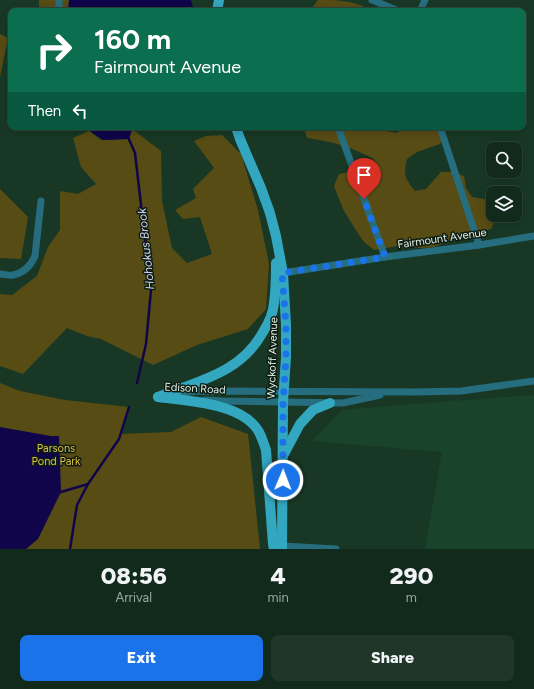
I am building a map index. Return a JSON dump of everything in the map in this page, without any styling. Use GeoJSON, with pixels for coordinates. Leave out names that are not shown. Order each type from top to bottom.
{"type":"FeatureCollection","features":[{"type":"Feature","properties":{"kind":"main road","name":"Wyckoff Avenue"},"geometry":{"type":"LineString","coordinates":[[237,130],[262,188],[270,213],[282,273],[286,325],[286,357],[283,402],[280,548]]}},
{"type":"Feature","properties":{"kind":"main road"},"geometry":{"type":"LineString","coordinates":[[158,396],[215,375],[241,358],[259,339],[270,320],[274,304],[277,245]]}},
{"type":"Feature","properties":{"kind":"main road"},"geometry":{"type":"LineString","coordinates":[[158,396],[220,406],[238,413],[253,424],[259,432],[266,450],[280,548]]}},
{"type":"Feature","properties":{"kind":"main road"},"geometry":{"type":"LineString","coordinates":[[283,456],[300,424],[313,410],[330,403]]}},
{"type":"Feature","properties":{"kind":"street"},"geometry":{"type":"LineString","coordinates":[[372,0],[392,8]]}},
{"type":"Feature","properties":{"kind":"street"},"geometry":{"type":"LineString","coordinates":[[339,130],[385,257]]}},
{"type":"Feature","properties":{"kind":"street"},"geometry":{"type":"LineString","coordinates":[[441,130],[479,245]]}},
{"type":"Feature","properties":{"kind":"street"},"geometry":{"type":"LineString","coordinates":[[0,274],[12,276],[24,271],[31,264],[34,256],[41,201]]}},
{"type":"Feature","properties":{"kind":"street","name":"Fairmount Avenue"},"geometry":{"type":"LineString","coordinates":[[282,273],[534,236]]}},
{"type":"Feature","properties":{"kind":"street","name":"Edison Road"},"geometry":{"type":"LineString","coordinates":[[158,396],[196,391],[461,391],[534,380]]}},
{"type":"Feature","properties":{"kind":"street","name":"Edison Road"},"geometry":{"type":"LineString","coordinates":[[158,396],[223,401],[343,403],[394,392]]}},
{"type":"Feature","properties":{"kind":"street"},"geometry":{"type":"LineString","coordinates":[[280,548],[336,549]]}},
{"type":"Feature","properties":{"kind":"shaded area"},"geometry":{"type":"Polygon","coordinates":[[[69,0],[191,0],[193,8],[68,8],[69,0]]]}},
{"type":"Feature","properties":{"kind":"shaded area"},"geometry":{"type":"Polygon","coordinates":[[[88,130],[132,130],[129,139],[103,140],[88,130]]]}},
{"type":"Feature","properties":{"kind":"shaded area"},"geometry":{"type":"Polygon","coordinates":[[[534,395],[534,549],[425,549],[442,452],[312,441],[342,410],[534,395]]]}},
{"type":"Feature","properties":{"kind":"shaded area"},"geometry":{"type":"Polygon","coordinates":[[[0,427],[51,436],[59,436],[61,492],[38,539],[26,549],[0,549],[0,427]]]}},
{"type":"Feature","properties":{"kind":"green space"},"geometry":{"type":"Polygon","coordinates":[[[39,0],[69,0],[68,8],[39,8],[39,0]]]}},
{"type":"Feature","properties":{"kind":"green space"},"geometry":{"type":"Polygon","coordinates":[[[318,0],[352,3],[366,8],[312,8],[318,0]]]}},
{"type":"Feature","properties":{"kind":"green space"},"geometry":{"type":"Polygon","coordinates":[[[0,34],[8,38],[0,77],[0,34]]]}},
{"type":"Feature","properties":{"kind":"green space"},"geometry":{"type":"Polygon","coordinates":[[[132,130],[133,130],[161,151],[162,201],[172,248],[187,263],[212,254],[200,217],[183,219],[175,210],[196,198],[193,189],[214,168],[194,141],[206,136],[222,135],[241,154],[258,210],[269,264],[266,309],[248,329],[197,345],[153,365],[101,339],[87,336],[67,328],[23,374],[0,366],[0,294],[12,295],[37,276],[48,247],[60,230],[60,191],[78,194],[96,184],[81,167],[73,138],[89,131],[101,140],[128,139],[132,130]]]}},
{"type":"Feature","properties":{"kind":"green space"},"geometry":{"type":"Polygon","coordinates":[[[305,130],[386,130],[397,133],[400,130],[444,130],[446,134],[440,144],[417,152],[407,159],[405,173],[407,179],[415,191],[426,189],[441,172],[453,172],[464,176],[466,188],[472,197],[484,199],[486,201],[486,222],[494,222],[491,229],[468,233],[434,247],[422,248],[398,246],[374,250],[364,242],[357,232],[343,209],[334,186],[339,174],[349,172],[381,181],[379,170],[371,157],[330,142],[307,138],[305,130]]]}},
{"type":"Feature","properties":{"kind":"green space"},"geometry":{"type":"Polygon","coordinates":[[[0,189],[28,217],[21,259],[0,258],[0,189]]]}},
{"type":"Feature","properties":{"kind":"green space","name":"Parsons Pond Park"},"geometry":{"type":"Polygon","coordinates":[[[0,383],[20,391],[65,400],[129,407],[121,434],[171,432],[201,417],[248,434],[260,549],[0,549],[0,383]]]}},
{"type":"Feature","properties":{"kind":"waterway","name":"Hohokus Brook"},"geometry":{"type":"LineString","coordinates":[[128,137],[135,153],[151,290],[146,344],[137,383]]}},
{"type":"Feature","properties":{"kind":"waterway","name":"Hohokus Brook"},"geometry":{"type":"LineString","coordinates":[[70,549],[77,505],[88,484],[119,439],[129,407]]}},
{"type":"Feature","properties":{"kind":"waterway"},"geometry":{"type":"LineString","coordinates":[[58,492],[88,484]]}},
{"type":"Feature","properties":{"kind":"route"},"geometry":{"type":"LineString","coordinates":[[283,480],[283,402],[286,357],[286,315],[282,273],[385,257],[364,199]]}}]}
